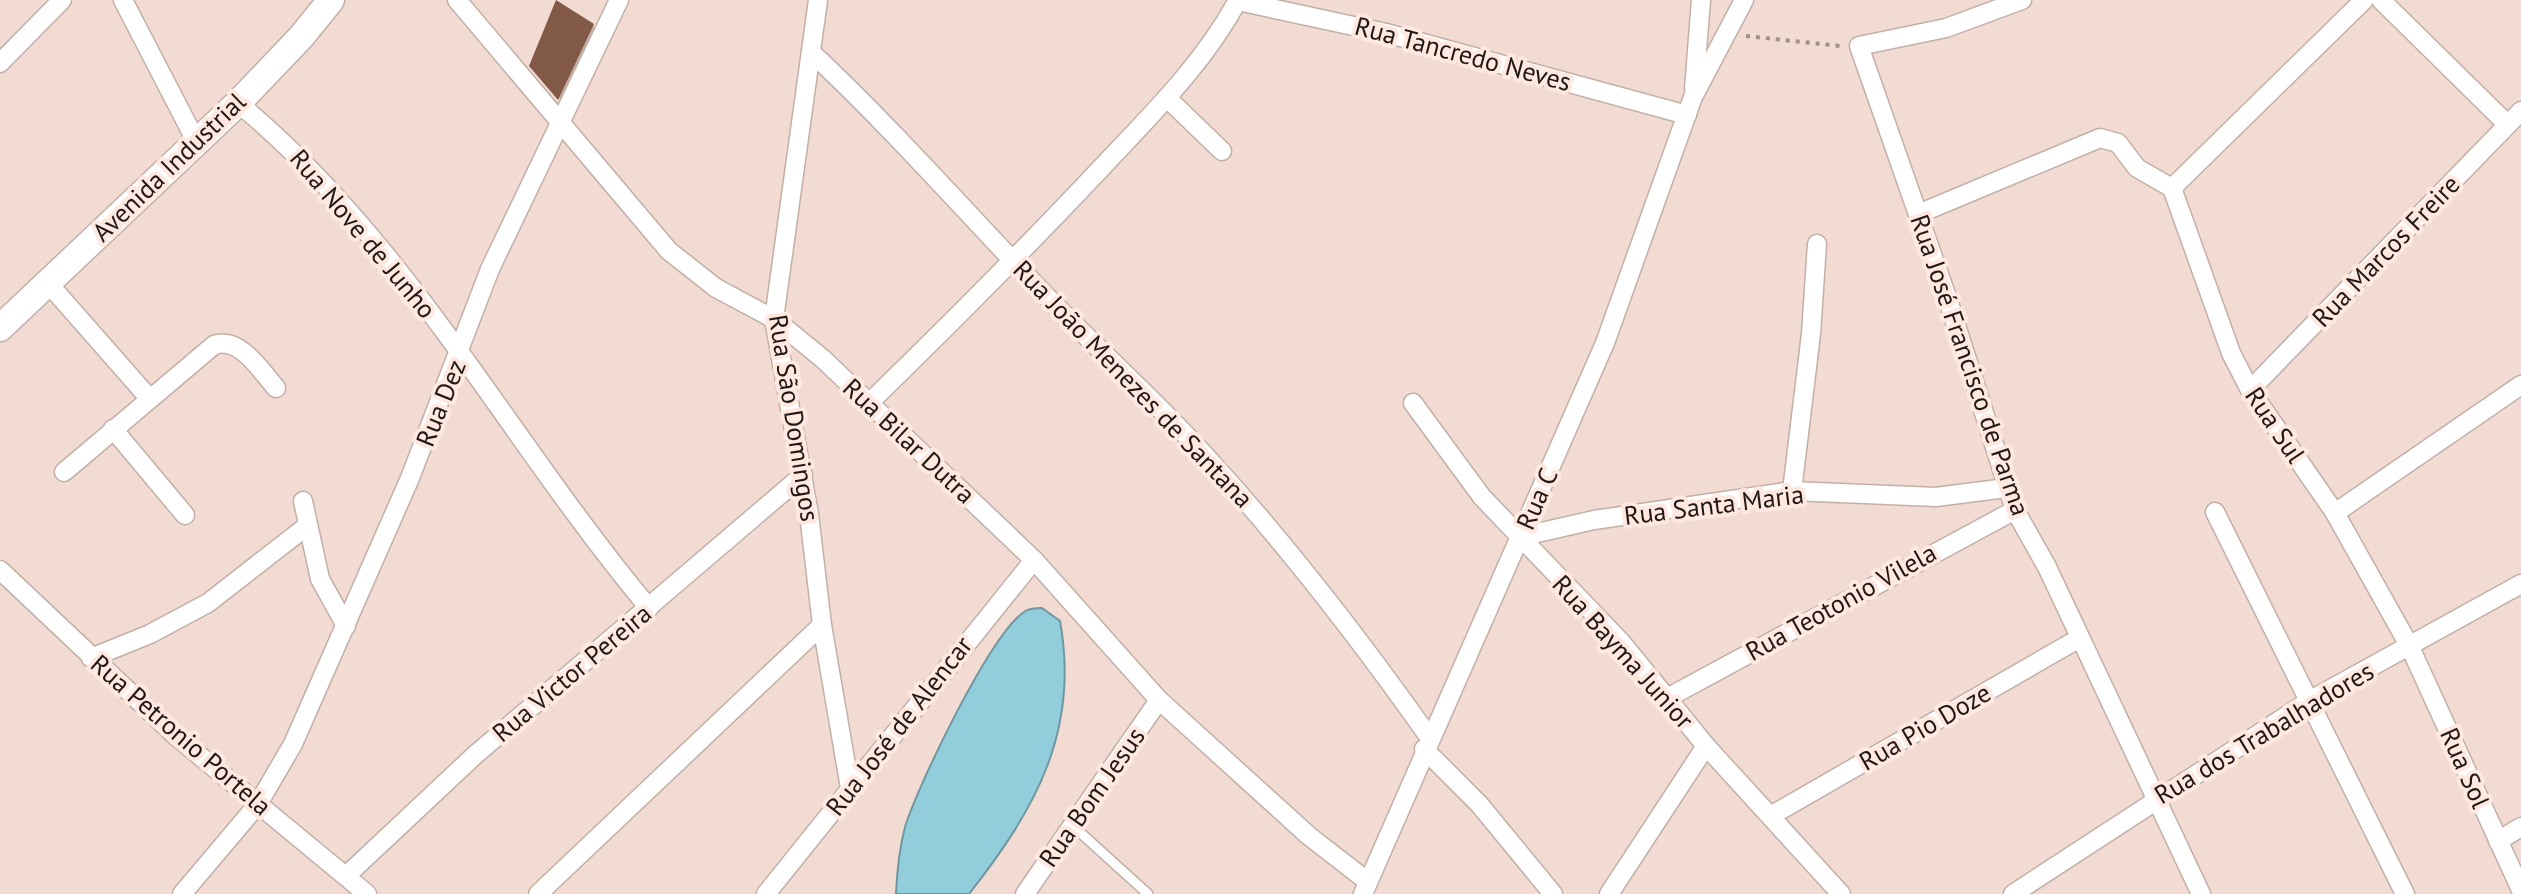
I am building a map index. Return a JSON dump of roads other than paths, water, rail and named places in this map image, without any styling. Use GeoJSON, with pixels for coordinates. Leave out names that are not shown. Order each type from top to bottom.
{"type":"FeatureCollection","features":[{"type":"Feature","properties":{"kind":"street"},"geometry":{"type":"LineString","coordinates":[[0,63],[62,0]]}},
{"type":"Feature","properties":{"kind":"street"},"geometry":{"type":"LineString","coordinates":[[123,0],[197,143]]}},
{"type":"Feature","properties":{"kind":"street","name":"Avenida Industrial"},"geometry":{"type":"LineString","coordinates":[[0,328],[238,103],[301,37],[331,0]]}},
{"type":"Feature","properties":{"kind":"street","name":"Rua Bilar Dutra"},"geometry":{"type":"LineString","coordinates":[[457,0],[669,251],[716,288],[774,319],[868,404],[1034,560],[1159,700],[1365,888]]}},
{"type":"Feature","properties":{"kind":"street","name":"Rua Dez"},"geometry":{"type":"LineString","coordinates":[[182,894],[258,804],[293,744],[462,351],[490,269],[619,0]]}},
{"type":"Feature","properties":{"kind":"street","name":"Rua São Domingos"},"geometry":{"type":"LineString","coordinates":[[818,0],[774,319],[803,475],[822,625],[850,788]]}},
{"type":"Feature","properties":{"kind":"street"},"geometry":{"type":"LineString","coordinates":[[868,404],[1014,261],[1167,98],[1211,46],[1238,0]]}},
{"type":"Feature","properties":{"kind":"street","name":"Rua Tancredo Neves"},"geometry":{"type":"LineString","coordinates":[[1238,0],[1690,106]]}},
{"type":"Feature","properties":{"kind":"street","name":"Rua C"},"geometry":{"type":"LineString","coordinates":[[1690,106],[1701,0]]}},
{"type":"Feature","properties":{"kind":"street","name":"Rua C"},"geometry":{"type":"LineString","coordinates":[[1365,888],[1605,343],[1690,106],[1730,34],[1744,0]]}},
{"type":"Feature","properties":{"kind":"street","name":"Rua José Francisco de Parma"},"geometry":{"type":"LineString","coordinates":[[2022,0],[1946,28],[1859,46],[1974,379],[2006,488],[2047,567],[2078,639],[2201,894]]}},
{"type":"Feature","properties":{"kind":"street"},"geometry":{"type":"LineString","coordinates":[[1918,214],[2100,138],[2118,143],[2137,168],[2172,188],[2364,0]]}},
{"type":"Feature","properties":{"kind":"street"},"geometry":{"type":"LineString","coordinates":[[2381,0],[2514,118]]}},
{"type":"Feature","properties":{"kind":"street","name":"Rua João Menezes de Santana"},"geometry":{"type":"LineString","coordinates":[[812,53],[864,102],[1014,261],[1136,383],[1253,509],[1368,650],[1427,743],[1553,894]]}},
{"type":"Feature","properties":{"kind":"street"},"geometry":{"type":"LineString","coordinates":[[1167,98],[1222,151]]}},
{"type":"Feature","properties":{"kind":"street","name":"Rua Nove de Junho"},"geometry":{"type":"LineString","coordinates":[[238,103],[303,160],[350,212],[462,351],[589,533],[649,608]]}},
{"type":"Feature","properties":{"kind":"street","name":"Rua Marcos Freire"},"geometry":{"type":"LineString","coordinates":[[2250,390],[2514,118]]}},
{"type":"Feature","properties":{"kind":"street","name":"Rua Sul"},"geometry":{"type":"LineString","coordinates":[[2172,188],[2231,353],[2250,390],[2335,513],[2410,647]]}},
{"type":"Feature","properties":{"kind":"street"},"geometry":{"type":"LineString","coordinates":[[1792,491],[1811,334],[1817,244]]}},
{"type":"Feature","properties":{"kind":"street"},"geometry":{"type":"LineString","coordinates":[[48,283],[149,398]]}},
{"type":"Feature","properties":{"kind":"street"},"geometry":{"type":"LineString","coordinates":[[64,472],[209,347],[224,342],[244,353],[276,388]]}},
{"type":"Feature","properties":{"kind":"street"},"geometry":{"type":"LineString","coordinates":[[2335,513],[2521,385]]}},
{"type":"Feature","properties":{"kind":"street","name":"Rua Bayma Junior"},"geometry":{"type":"LineString","coordinates":[[1413,403],[1466,478],[1669,697],[1706,746],[1841,894]]}},
{"type":"Feature","properties":{"kind":"street"},"geometry":{"type":"LineString","coordinates":[[113,429],[185,515]]}},
{"type":"Feature","properties":{"kind":"street","name":"Rua Victor Pereira"},"geometry":{"type":"LineString","coordinates":[[346,876],[475,755],[803,475]]}},
{"type":"Feature","properties":{"kind":"street","name":"Rua Santa Maria"},"geometry":{"type":"LineString","coordinates":[[1520,537],[1594,520],[1792,491],[1936,497],[2006,488]]}},
{"type":"Feature","properties":{"kind":"street"},"geometry":{"type":"LineString","coordinates":[[303,501],[320,579],[346,626]]}},
{"type":"Feature","properties":{"kind":"street","name":"Rua Teotonio Vilela"},"geometry":{"type":"LineString","coordinates":[[1669,697],[2015,510]]}},
{"type":"Feature","properties":{"kind":"street"},"geometry":{"type":"LineString","coordinates":[[2215,512],[2405,894]]}},
{"type":"Feature","properties":{"kind":"street"},"geometry":{"type":"LineString","coordinates":[[91,658],[150,634],[208,603],[307,526]]}},
{"type":"Feature","properties":{"kind":"street","name":"Rua José de Alencar"},"geometry":{"type":"LineString","coordinates":[[766,894],[1034,560]]}},
{"type":"Feature","properties":{"kind":"street","name":"Rua Petronio Portela"},"geometry":{"type":"LineString","coordinates":[[0,570],[177,737],[367,894]]}},
{"type":"Feature","properties":{"kind":"street","name":"Rua dos Trabalhadores"},"geometry":{"type":"LineString","coordinates":[[2013,894],[2309,701],[2521,584]]}},
{"type":"Feature","properties":{"kind":"street"},"geometry":{"type":"LineString","coordinates":[[538,894],[822,625]]}},
{"type":"Feature","properties":{"kind":"street","name":"Rua Pio Doze"},"geometry":{"type":"LineString","coordinates":[[1772,815],[2078,639]]}},
{"type":"Feature","properties":{"kind":"street","name":"Rua Sol"},"geometry":{"type":"LineString","coordinates":[[2410,647],[2521,890]]}},
{"type":"Feature","properties":{"kind":"street","name":"Rua Bom Jesus"},"geometry":{"type":"LineString","coordinates":[[1025,894],[1159,700]]}},
{"type":"Feature","properties":{"kind":"street"},"geometry":{"type":"LineString","coordinates":[[1609,894],[1706,746]]}},
{"type":"Feature","properties":{"kind":"street"},"geometry":{"type":"LineString","coordinates":[[2498,841],[2521,827]]}},
{"type":"Feature","properties":{"kind":"lane"},"geometry":{"type":"LineString","coordinates":[[1073,826],[1148,894]]}},
{"type":"Feature","properties":{"kind":"water"},"geometry":{"type":"Polygon","coordinates":[[[1042,608],[1060,621],[1065,661],[1064,698],[1047,767],[1032,800],[993,863],[969,894],[896,894],[905,827],[924,779],[957,712],[993,649],[1010,626],[1026,611],[1042,608]]]}}]}
